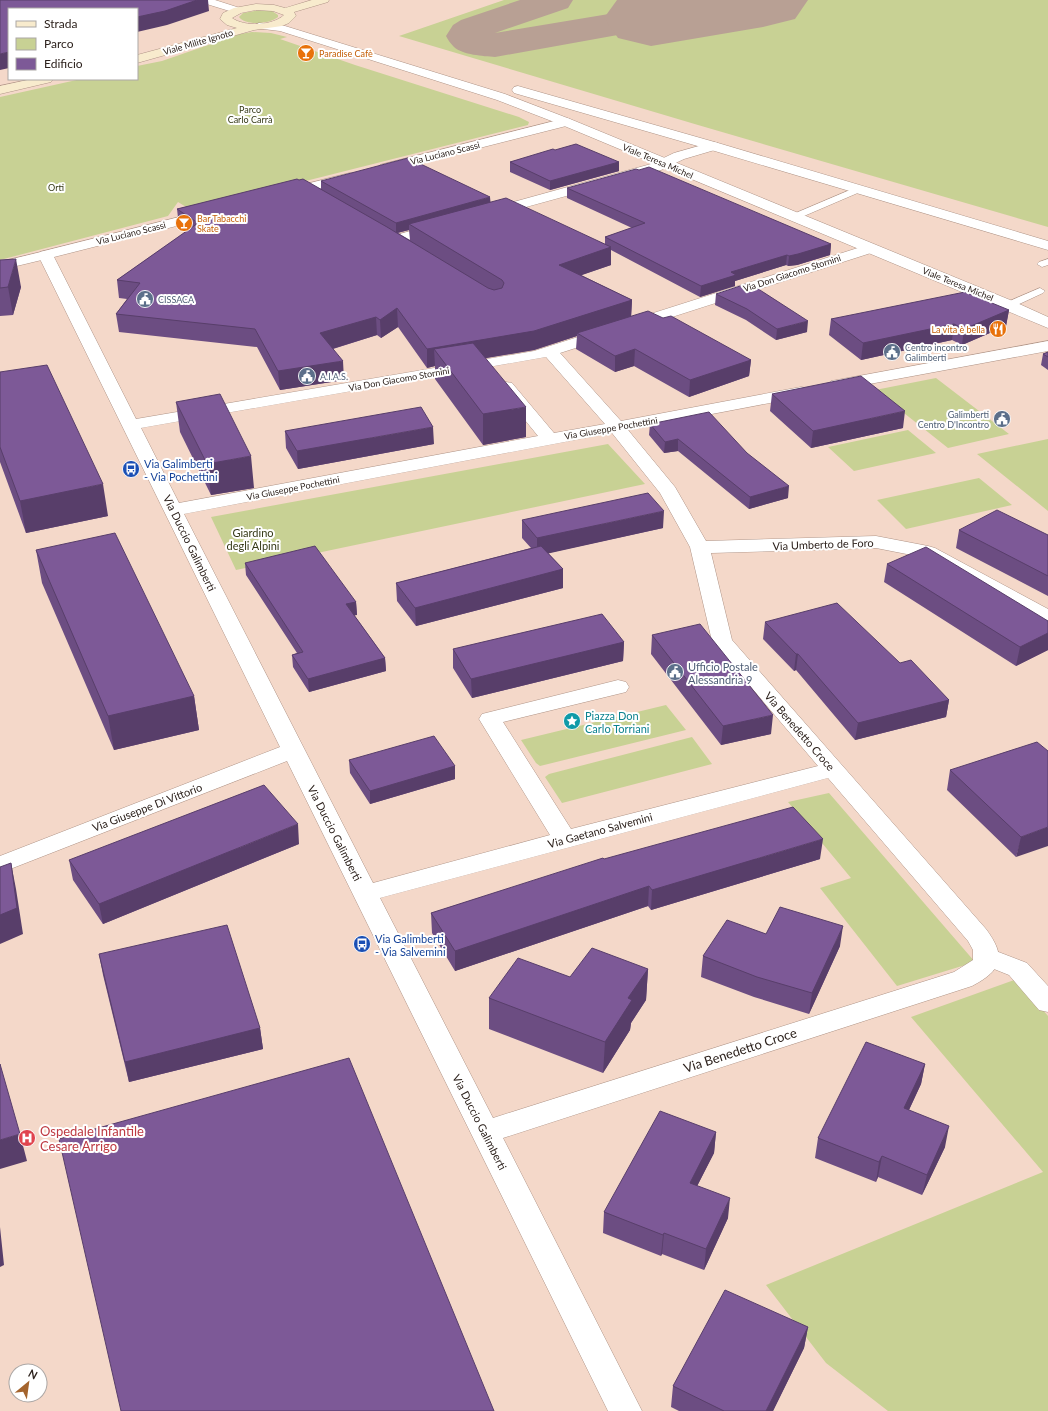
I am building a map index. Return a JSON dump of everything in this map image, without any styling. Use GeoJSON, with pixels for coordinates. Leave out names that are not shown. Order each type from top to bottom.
{"type":"FeatureCollection","features":[{"type":"Feature","properties":{"kind":"main road"},"geometry":{"type":"LineString","coordinates":[[264,7],[289,0]]}},
{"type":"Feature","properties":{"kind":"main road"},"geometry":{"type":"LineString","coordinates":[[231,13],[226,20],[232,24],[259,26],[279,23],[288,14],[324,0]]}},
{"type":"Feature","properties":{"kind":"main road","name":"Viale Milite Ignoto"},"geometry":{"type":"LineString","coordinates":[[214,21],[231,13],[264,7]]}},
{"type":"Feature","properties":{"kind":"main road"},"geometry":{"type":"LineString","coordinates":[[264,7],[278,9],[288,14]]}},
{"type":"Feature","properties":{"kind":"main road","name":"Viale Milite Ignoto"},"geometry":{"type":"LineString","coordinates":[[138,58],[233,31],[259,26]]}},
{"type":"Feature","properties":{"kind":"main road"},"geometry":{"type":"LineString","coordinates":[[0,90],[43,80]]}},
{"type":"Feature","properties":{"kind":"street"},"geometry":{"type":"LineString","coordinates":[[204,0],[231,13]]}},
{"type":"Feature","properties":{"kind":"street"},"geometry":{"type":"LineString","coordinates":[[288,14],[291,20],[297,23],[356,42],[1048,246]]}},
{"type":"Feature","properties":{"kind":"street","name":"Viale Teresa Michel"},"geometry":{"type":"LineString","coordinates":[[259,26],[281,28],[501,97],[566,122],[869,249],[1009,305],[1048,323]]}},
{"type":"Feature","properties":{"kind":"street","name":"Via Luciano Scassi"},"geometry":{"type":"LineString","coordinates":[[375,171],[566,122]]}},
{"type":"Feature","properties":{"kind":"street"},"geometry":{"type":"LineString","coordinates":[[478,216],[656,167],[679,156],[713,146]]}},
{"type":"Feature","properties":{"kind":"street"},"geometry":{"type":"LineString","coordinates":[[274,196],[359,175]]}},
{"type":"Feature","properties":{"kind":"street"},"geometry":{"type":"LineString","coordinates":[[305,189],[319,197]]}},
{"type":"Feature","properties":{"kind":"street","name":"Via Luciano Scassi"},"geometry":{"type":"LineString","coordinates":[[45,255],[220,210]]}},
{"type":"Feature","properties":{"kind":"street"},"geometry":{"type":"LineString","coordinates":[[394,240],[455,223]]}},
{"type":"Feature","properties":{"kind":"street"},"geometry":{"type":"LineString","coordinates":[[380,232],[407,248]]}},
{"type":"Feature","properties":{"kind":"street","name":"Via Don Giacomo Stornini"},"geometry":{"type":"LineString","coordinates":[[130,426],[550,352],[869,249]]}},
{"type":"Feature","properties":{"kind":"street"},"geometry":{"type":"LineString","coordinates":[[0,266],[45,255]]}},
{"type":"Feature","properties":{"kind":"street","name":"Via Duccio Galimberti"},"geometry":{"type":"LineString","coordinates":[[45,255],[625,1411]]}},
{"type":"Feature","properties":{"kind":"street","name":"Via Giuseppe Pochettini"},"geometry":{"type":"LineString","coordinates":[[174,510],[1048,346]]}},
{"type":"Feature","properties":{"kind":"street","name":"Via Benedetto Croce"},"geometry":{"type":"LineString","coordinates":[[485,1132],[963,978],[978,971],[988,957],[986,948],[977,935],[722,641],[700,547],[668,491],[617,427],[550,352]]}},
{"type":"Feature","properties":{"kind":"street"},"geometry":{"type":"LineString","coordinates":[[487,364],[550,439]]}},
{"type":"Feature","properties":{"kind":"street","name":"Via Umberto de Foro"},"geometry":{"type":"LineString","coordinates":[[700,547],[876,542],[928,552],[1000,590],[1048,618]]}},
{"type":"Feature","properties":{"kind":"street"},"geometry":{"type":"LineString","coordinates":[[565,839],[490,719],[618,687]]}},
{"type":"Feature","properties":{"kind":"street","name":"Via Giuseppe Di Vittorio"},"geometry":{"type":"LineString","coordinates":[[0,865],[294,750]]}},
{"type":"Feature","properties":{"kind":"street","name":"Via Gaetano Salvemini"},"geometry":{"type":"LineString","coordinates":[[366,893],[565,839],[834,769]]}},
{"type":"Feature","properties":{"kind":"street"},"geometry":{"type":"LineString","coordinates":[[988,957],[1018,969],[1048,1003]]}},
{"type":"Feature","properties":{"kind":"lane"},"geometry":{"type":"LineString","coordinates":[[794,217],[857,190]]}},
{"type":"Feature","properties":{"kind":"lane"},"geometry":{"type":"LineString","coordinates":[[1009,305],[1040,291]]}},
{"type":"Feature","properties":{"kind":"green space"},"geometry":{"type":"Polygon","coordinates":[[[504,0],[1048,0],[1048,227],[399,36],[504,0]]]}},
{"type":"Feature","properties":{"kind":"green space"},"geometry":{"type":"Polygon","coordinates":[[[260,10],[272,11],[278,15],[278,17],[270,21],[252,23],[242,20],[239,17],[243,13],[260,10]]]}},
{"type":"Feature","properties":{"kind":"green space","name":"Parco Carlo Carrà"},"geometry":{"type":"Polygon","coordinates":[[[252,32],[271,33],[287,37],[280,39],[355,65],[519,117],[529,122],[528,125],[191,210],[178,202],[168,216],[0,260],[0,97],[76,80],[138,80],[138,66],[162,61],[240,34],[252,32]]]}},
{"type":"Feature","properties":{"kind":"green space"},"geometry":{"type":"Polygon","coordinates":[[[936,378],[1009,434],[948,448],[875,390],[936,378]]]}},
{"type":"Feature","properties":{"kind":"green space"},"geometry":{"type":"Polygon","coordinates":[[[908,430],[936,453],[854,471],[828,447],[908,430]]]}},
{"type":"Feature","properties":{"kind":"green space"},"geometry":{"type":"Polygon","coordinates":[[[1048,439],[1048,511],[977,454],[1048,439]]]}},
{"type":"Feature","properties":{"kind":"green space","name":"Giardino degli Alpini"},"geometry":{"type":"Polygon","coordinates":[[[608,444],[645,484],[236,570],[211,517],[608,444]]]}},
{"type":"Feature","properties":{"kind":"green space"},"geometry":{"type":"Polygon","coordinates":[[[979,478],[1012,505],[906,529],[877,500],[979,478]]]}},
{"type":"Feature","properties":{"kind":"green space"},"geometry":{"type":"Polygon","coordinates":[[[666,705],[686,730],[540,766],[536,763],[521,740],[666,705]]]}},
{"type":"Feature","properties":{"kind":"green space"},"geometry":{"type":"Polygon","coordinates":[[[692,737],[712,764],[562,803],[545,777],[549,774],[692,737]]]}},
{"type":"Feature","properties":{"kind":"green space"},"geometry":{"type":"Polygon","coordinates":[[[829,793],[975,962],[897,986],[820,888],[851,878],[788,802],[829,793]]]}},
{"type":"Feature","properties":{"kind":"green space"},"geometry":{"type":"Polygon","coordinates":[[[1017,979],[1048,1016],[1048,1411],[888,1411],[826,1363],[766,1285],[1043,1172],[911,1017],[1017,979]]]}},
{"type":"Feature","properties":{"kind":"building"},"geometry":{"type":"Polygon","coordinates":[[[0,0],[197,0],[165,11],[138,17],[138,8],[8,8],[8,52],[0,54],[0,0]]]}},
{"type":"Feature","properties":{"kind":"building"},"geometry":{"type":"Polygon","coordinates":[[[576,144],[619,162],[550,181],[510,162],[553,149],[555,150],[576,144]]]}},
{"type":"Feature","properties":{"kind":"building"},"geometry":{"type":"Polygon","coordinates":[[[408,158],[490,197],[396,223],[321,181],[408,158]]]}},
{"type":"Feature","properties":{"kind":"building"},"geometry":{"type":"Polygon","coordinates":[[[649,167],[831,244],[798,254],[787,255],[731,272],[736,275],[701,286],[605,237],[645,223],[567,188],[636,169],[639,170],[649,167]]]}},
{"type":"Feature","properties":{"kind":"building"},"geometry":{"type":"Polygon","coordinates":[[[297,179],[303,179],[387,227],[488,288],[494,290],[502,288],[504,283],[502,280],[409,224],[506,198],[611,247],[559,265],[632,300],[534,331],[427,349],[397,308],[380,320],[376,317],[320,333],[343,361],[278,371],[255,329],[116,314],[140,283],[117,280],[198,223],[177,209],[297,179]]]}},
{"type":"Feature","properties":{"kind":"building"},"geometry":{"type":"Polygon","coordinates":[[[16,259],[8,287],[0,288],[0,260],[16,259]]]}},
{"type":"Feature","properties":{"kind":"building"},"geometry":{"type":"Polygon","coordinates":[[[749,283],[808,321],[777,329],[747,309],[716,294],[749,283]]]}},
{"type":"Feature","properties":{"kind":"building"},"geometry":{"type":"Polygon","coordinates":[[[965,292],[1009,310],[964,329],[954,324],[863,343],[831,319],[965,292]]]}},
{"type":"Feature","properties":{"kind":"building"},"geometry":{"type":"Polygon","coordinates":[[[648,311],[663,318],[671,316],[751,360],[690,380],[635,349],[615,356],[577,333],[648,311]]]}},
{"type":"Feature","properties":{"kind":"building"},"geometry":{"type":"Polygon","coordinates":[[[473,343],[526,407],[483,414],[434,349],[473,343]]]}},
{"type":"Feature","properties":{"kind":"building"},"geometry":{"type":"Polygon","coordinates":[[[1048,352],[1048,357],[1043,354],[1048,352]]]}},
{"type":"Feature","properties":{"kind":"building"},"geometry":{"type":"Polygon","coordinates":[[[47,365],[103,484],[20,501],[0,447],[0,372],[47,365]]]}},
{"type":"Feature","properties":{"kind":"building"},"geometry":{"type":"Polygon","coordinates":[[[861,376],[905,411],[813,431],[772,394],[861,376]]]}},
{"type":"Feature","properties":{"kind":"building"},"geometry":{"type":"Polygon","coordinates":[[[220,394],[251,456],[207,464],[176,402],[220,394]]]}},
{"type":"Feature","properties":{"kind":"building"},"geometry":{"type":"Polygon","coordinates":[[[421,407],[433,427],[297,451],[285,431],[421,407]]]}},
{"type":"Feature","properties":{"kind":"building"},"geometry":{"type":"Polygon","coordinates":[[[709,412],[747,453],[789,486],[750,497],[678,439],[665,442],[650,424],[709,412]]]}},
{"type":"Feature","properties":{"kind":"building"},"geometry":{"type":"Polygon","coordinates":[[[648,493],[664,511],[537,538],[522,520],[648,493]]]}},
{"type":"Feature","properties":{"kind":"building"},"geometry":{"type":"Polygon","coordinates":[[[997,510],[1048,535],[1048,576],[959,530],[997,510]]]}},
{"type":"Feature","properties":{"kind":"building"},"geometry":{"type":"Polygon","coordinates":[[[115,533],[194,696],[108,716],[36,550],[115,533]]]}},
{"type":"Feature","properties":{"kind":"building"},"geometry":{"type":"Polygon","coordinates":[[[315,546],[356,602],[346,604],[385,658],[308,679],[292,655],[303,652],[245,563],[315,546]]]}},
{"type":"Feature","properties":{"kind":"building"},"geometry":{"type":"Polygon","coordinates":[[[541,546],[563,569],[415,608],[396,583],[541,546]]]}},
{"type":"Feature","properties":{"kind":"building"},"geometry":{"type":"Polygon","coordinates":[[[926,547],[1048,621],[1048,633],[1020,647],[887,564],[926,547]]]}},
{"type":"Feature","properties":{"kind":"building"},"geometry":{"type":"Polygon","coordinates":[[[837,603],[900,663],[911,660],[949,700],[858,723],[798,654],[796,654],[765,622],[837,603]]]}},
{"type":"Feature","properties":{"kind":"building"},"geometry":{"type":"Polygon","coordinates":[[[602,614],[624,642],[471,679],[453,649],[602,614]]]}},
{"type":"Feature","properties":{"kind":"building"},"geometry":{"type":"Polygon","coordinates":[[[700,624],[773,715],[723,726],[652,635],[700,624]]]}},
{"type":"Feature","properties":{"kind":"building"},"geometry":{"type":"Polygon","coordinates":[[[434,736],[455,766],[370,791],[349,760],[434,736]]]}},
{"type":"Feature","properties":{"kind":"building"},"geometry":{"type":"Polygon","coordinates":[[[1037,742],[1048,751],[1048,827],[1021,837],[950,770],[1037,742]]]}},
{"type":"Feature","properties":{"kind":"building"},"geometry":{"type":"Polygon","coordinates":[[[264,785],[298,824],[99,904],[69,860],[264,785]]]}},
{"type":"Feature","properties":{"kind":"building"},"geometry":{"type":"Polygon","coordinates":[[[793,807],[823,839],[652,890],[649,886],[455,951],[431,913],[603,858],[604,859],[793,807]]]}},
{"type":"Feature","properties":{"kind":"building"},"geometry":{"type":"Polygon","coordinates":[[[11,863],[17,908],[0,915],[0,867],[11,863]]]}},
{"type":"Feature","properties":{"kind":"building"},"geometry":{"type":"Polygon","coordinates":[[[780,907],[843,926],[812,993],[757,977],[703,956],[727,920],[766,934],[780,907]]]}},
{"type":"Feature","properties":{"kind":"building"},"geometry":{"type":"Polygon","coordinates":[[[227,925],[260,1028],[125,1062],[99,954],[227,925]]]}},
{"type":"Feature","properties":{"kind":"building"},"geometry":{"type":"Polygon","coordinates":[[[592,948],[648,969],[628,998],[632,1000],[605,1042],[489,998],[518,958],[570,977],[592,948]]]}},
{"type":"Feature","properties":{"kind":"building"},"geometry":{"type":"Polygon","coordinates":[[[866,1042],[925,1064],[904,1108],[949,1126],[927,1175],[882,1156],[879,1162],[818,1138],[866,1042]]]}},
{"type":"Feature","properties":{"kind":"building"},"geometry":{"type":"Polygon","coordinates":[[[349,1058],[494,1411],[121,1411],[59,1139],[349,1058]]]}},
{"type":"Feature","properties":{"kind":"building"},"geometry":{"type":"Polygon","coordinates":[[[0,1064],[20,1134],[0,1140],[0,1064]]]}},
{"type":"Feature","properties":{"kind":"building"},"geometry":{"type":"Polygon","coordinates":[[[660,1111],[716,1132],[690,1183],[730,1198],[706,1249],[664,1233],[663,1235],[604,1212],[660,1111]]]}},
{"type":"Feature","properties":{"kind":"building"},"geometry":{"type":"Polygon","coordinates":[[[725,1290],[808,1327],[766,1411],[724,1411],[673,1386],[725,1290]]]}},
{"type":"Feature","properties":{"kind":"taxiway"},"geometry":{"type":"LineString","coordinates":[[555,0],[474,28],[466,33],[465,36],[474,42],[495,45],[651,18]]}},
{"type":"Feature","properties":{"kind":"runway"},"geometry":{"type":"LineString","coordinates":[[651,18],[763,0]]}},
{"type":"Feature","properties":{"kind":"place","name":"Paradise Cafè"},"geometry":{"type":"Point","coordinates":[306,53]}},
{"type":"Feature","properties":{"kind":"place","name":"Bar Tabacchi Skate"},"geometry":{"type":"Point","coordinates":[184,223]}},
{"type":"Feature","properties":{"kind":"place","name":"CISSACA"},"geometry":{"type":"Point","coordinates":[145,299]}},
{"type":"Feature","properties":{"kind":"place","name":"La vita è bella"},"geometry":{"type":"Point","coordinates":[998,329]}},
{"type":"Feature","properties":{"kind":"place","name":"Centro incontro Galimberti"},"geometry":{"type":"Point","coordinates":[892,352]}},
{"type":"Feature","properties":{"kind":"place","name":"A.I.A.S."},"geometry":{"type":"Point","coordinates":[307,376]}},
{"type":"Feature","properties":{"kind":"place","name":"Galimberti Centro D'Incontro"},"geometry":{"type":"Point","coordinates":[1002,419]}},
{"type":"Feature","properties":{"kind":"place","name":"Via Galimberti - Via Pochettini"},"geometry":{"type":"Point","coordinates":[131,469]}},
{"type":"Feature","properties":{"kind":"place","name":"Ufficio Postale Alessandria 9"},"geometry":{"type":"Point","coordinates":[675,672]}},
{"type":"Feature","properties":{"kind":"place","name":"Piazza Don Carlo Torriani"},"geometry":{"type":"Point","coordinates":[572,721]}},
{"type":"Feature","properties":{"kind":"place","name":"Via Galimberti - Via Salvemini"},"geometry":{"type":"Point","coordinates":[362,944]}},
{"type":"Feature","properties":{"kind":"place","name":"Ospedale Infantile Cesare Arrigo"},"geometry":{"type":"Point","coordinates":[27,1138]}},
{"type":"Feature","properties":{"kind":"park label","name":"Orti"},"geometry":{"type":"Point","coordinates":[56,187]}}]}
